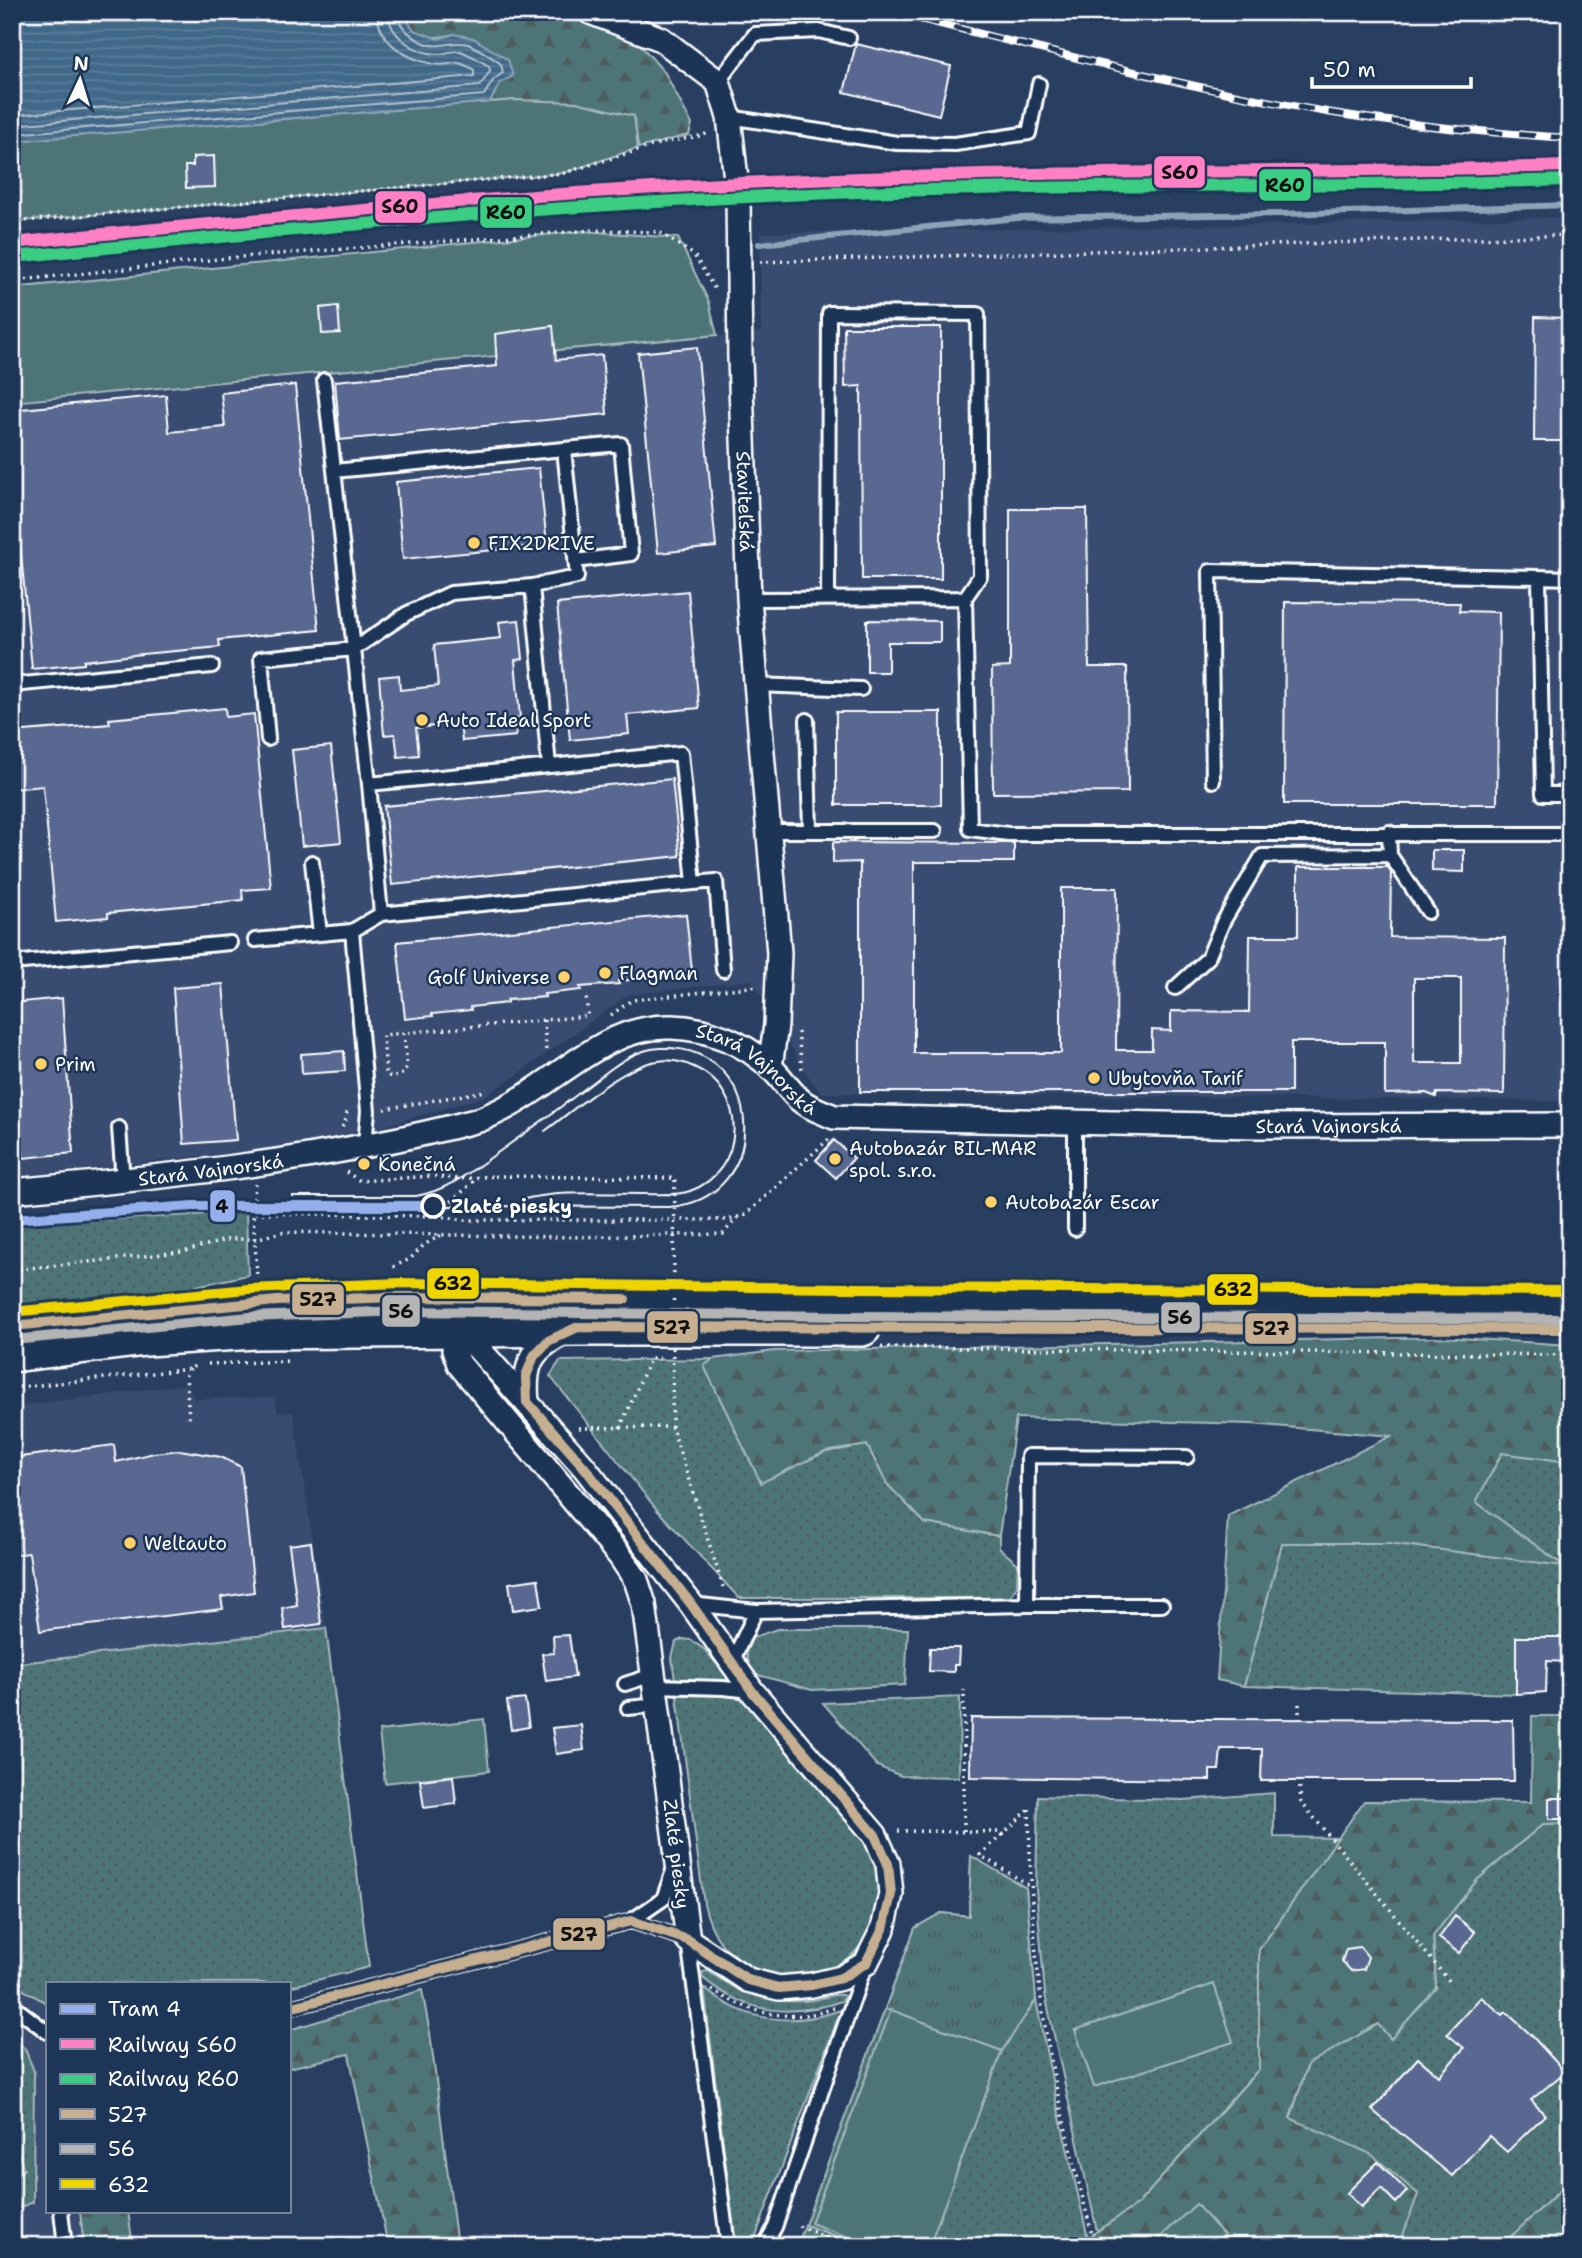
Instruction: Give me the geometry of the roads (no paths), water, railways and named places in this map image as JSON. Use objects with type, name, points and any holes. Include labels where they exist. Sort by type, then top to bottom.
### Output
[{"type":"main road","points":[[12,1326],[263,1302],[399,1284],[542,1298],[1570,1305]]},
{"type":"main road","points":[[12,1353],[146,1337],[240,1331],[578,1326],[1570,1329]]},
{"type":"street","points":[[590,12],[661,39],[718,82]]},
{"type":"street","name":"Staviteľská","points":[[718,82],[729,117],[737,184],[749,599],[779,953],[771,1067]]},
{"type":"street","name":"Stará Vajnorská","points":[[12,1191],[123,1181],[240,1166],[365,1145],[482,1119],[520,1100],[611,1040],[631,1031],[654,1027],[709,1033],[731,1040],[771,1067],[801,1101],[834,1117],[1257,1126],[1570,1125]]},
{"type":"street","name":"Zlaté piesky","points":[[399,1284],[460,1328],[584,1467],[648,1572],[644,1604],[688,1940]]},
{"type":"street","points":[[460,1328],[482,1316],[542,1298]]},
{"type":"street","points":[[527,1402],[526,1376],[534,1356],[548,1341],[578,1326]]},
{"type":"street","name":"Zlaté piesky","points":[[460,1328],[454,1350],[459,1364],[612,1546],[691,1604],[752,1691],[875,1835],[888,1864],[891,1894],[883,1929],[866,1962]]},
{"type":"street","points":[[688,1940],[748,1980],[779,1988],[813,1985],[841,1978],[866,1962]]},
{"type":"lane","points":[[718,82],[755,34],[818,31],[849,38]]},
{"type":"lane","points":[[729,117],[897,143],[955,144],[1029,133],[1039,84]]},
{"type":"lane","points":[[828,598],[829,313],[978,314],[980,576],[965,598],[970,829],[1008,834],[1570,834]]},
{"type":"lane","points":[[324,380],[382,914]]},
{"type":"lane","points":[[334,471],[621,444],[631,554],[575,561]]},
{"type":"lane","points":[[268,739],[261,658],[354,649],[406,614],[451,593],[532,586],[577,577],[564,449]]},
{"type":"lane","points":[[1213,781],[1210,571],[1570,578]]},
{"type":"lane","points":[[1539,577],[1544,793],[1570,794]]},
{"type":"lane","points":[[532,586],[550,766]]},
{"type":"lane","points":[[749,599],[965,598]]},
{"type":"lane","points":[[12,685],[212,666]]},
{"type":"lane","points":[[756,685],[861,689]]},
{"type":"lane","points":[[807,720],[810,831]]},
{"type":"lane","points":[[369,784],[681,753],[694,883]]},
{"type":"lane","points":[[768,831],[935,831]]},
{"type":"lane","points":[[1389,832],[1390,855],[1427,912]]},
{"type":"lane","points":[[1175,988],[1208,958],[1223,922],[1262,856],[1390,855]]},
{"type":"lane","points":[[312,862],[320,934]]},
{"type":"lane","points":[[256,940],[352,931],[382,914],[716,881],[723,970]]},
{"type":"lane","points":[[352,931],[368,1111],[365,1145]]},
{"type":"lane","points":[[12,964],[230,943]]},
{"type":"lane","points":[[1075,1229],[1076,1122]]},
{"type":"lane","points":[[118,1128],[123,1181]]},
{"type":"lane","points":[[1027,1605],[1028,1455],[1187,1457]]},
{"type":"lane","points":[[691,1604],[756,1611],[1162,1605]]},
{"type":"lane","points":[[732,1662],[756,1611]]},
{"type":"lane","points":[[625,1684],[655,1689],[723,1688],[752,1691]]},
{"type":"lane","points":[[628,1708],[655,1689]]},
{"type":"lane","points":[[290,2008],[631,1921],[663,1899],[677,1858]]},
{"type":"lane","points":[[631,1921],[688,1940],[728,2246]]},
{"type":"lane","points":[[764,2246],[775,2227],[866,1962]]},
{"type":"lane","points":[[12,2006],[46,2031]]},
{"type":"lane","points":[[61,2212],[65,2246]]},
{"type":"water","points":[[12,12],[397,12],[403,14],[414,30],[438,39],[454,34],[473,38],[508,60],[513,76],[500,83],[490,102],[12,141]]},
{"type":"waterway","points":[[759,244],[1017,218],[1282,214],[1570,205]]},
{"type":"tram line","points":[[292,1196],[416,1196],[439,1189],[480,1165],[615,1066],[651,1049],[696,1053],[722,1070],[738,1095],[744,1123],[741,1153],[727,1179],[703,1198],[669,1207],[433,1206]]},
{"type":"tram line","points":[[521,1200],[566,1194],[679,1194],[690,1191],[709,1181],[722,1167],[734,1130],[732,1112],[724,1094],[712,1078],[690,1065],[667,1060],[645,1064],[615,1079],[545,1131]]},
{"type":"tram line","name":"4","points":[[12,1219],[193,1206],[433,1206]]},
{"type":"railway","points":[[892,12],[1108,66],[1272,102],[1417,125],[1570,138]]},
{"type":"rail line","name":"S60","points":[[12,243],[410,206],[809,180],[1570,166]]},
{"type":"rail line","name":"R60","points":[[13,257],[411,220],[810,194],[1570,180]]},
{"type":"place","name":"FIX2DRIVE","points":[[474,543]]},
{"type":"place","name":"Auto Ideal Sport","points":[[422,720]]},
{"type":"place","name":"Flagman","points":[[605,973]]},
{"type":"place","name":"Golf Universe","points":[[564,977]]},
{"type":"place","name":"Prim","points":[[41,1064]]},
{"type":"place","name":"Ubytovňa Tarif","points":[[1094,1078]]},
{"type":"place","name":"Autobazár BIL-MAR spol. s.r.o.","points":[[835,1159]]},
{"type":"place","name":"Konečná","points":[[364,1164]]},
{"type":"place","name":"Autobazár Escar","points":[[991,1202]]},
{"type":"place","name":"Zlaté piesky","points":[[433,1206]]},
{"type":"place","name":"Weltauto","points":[[130,1543]]}]
